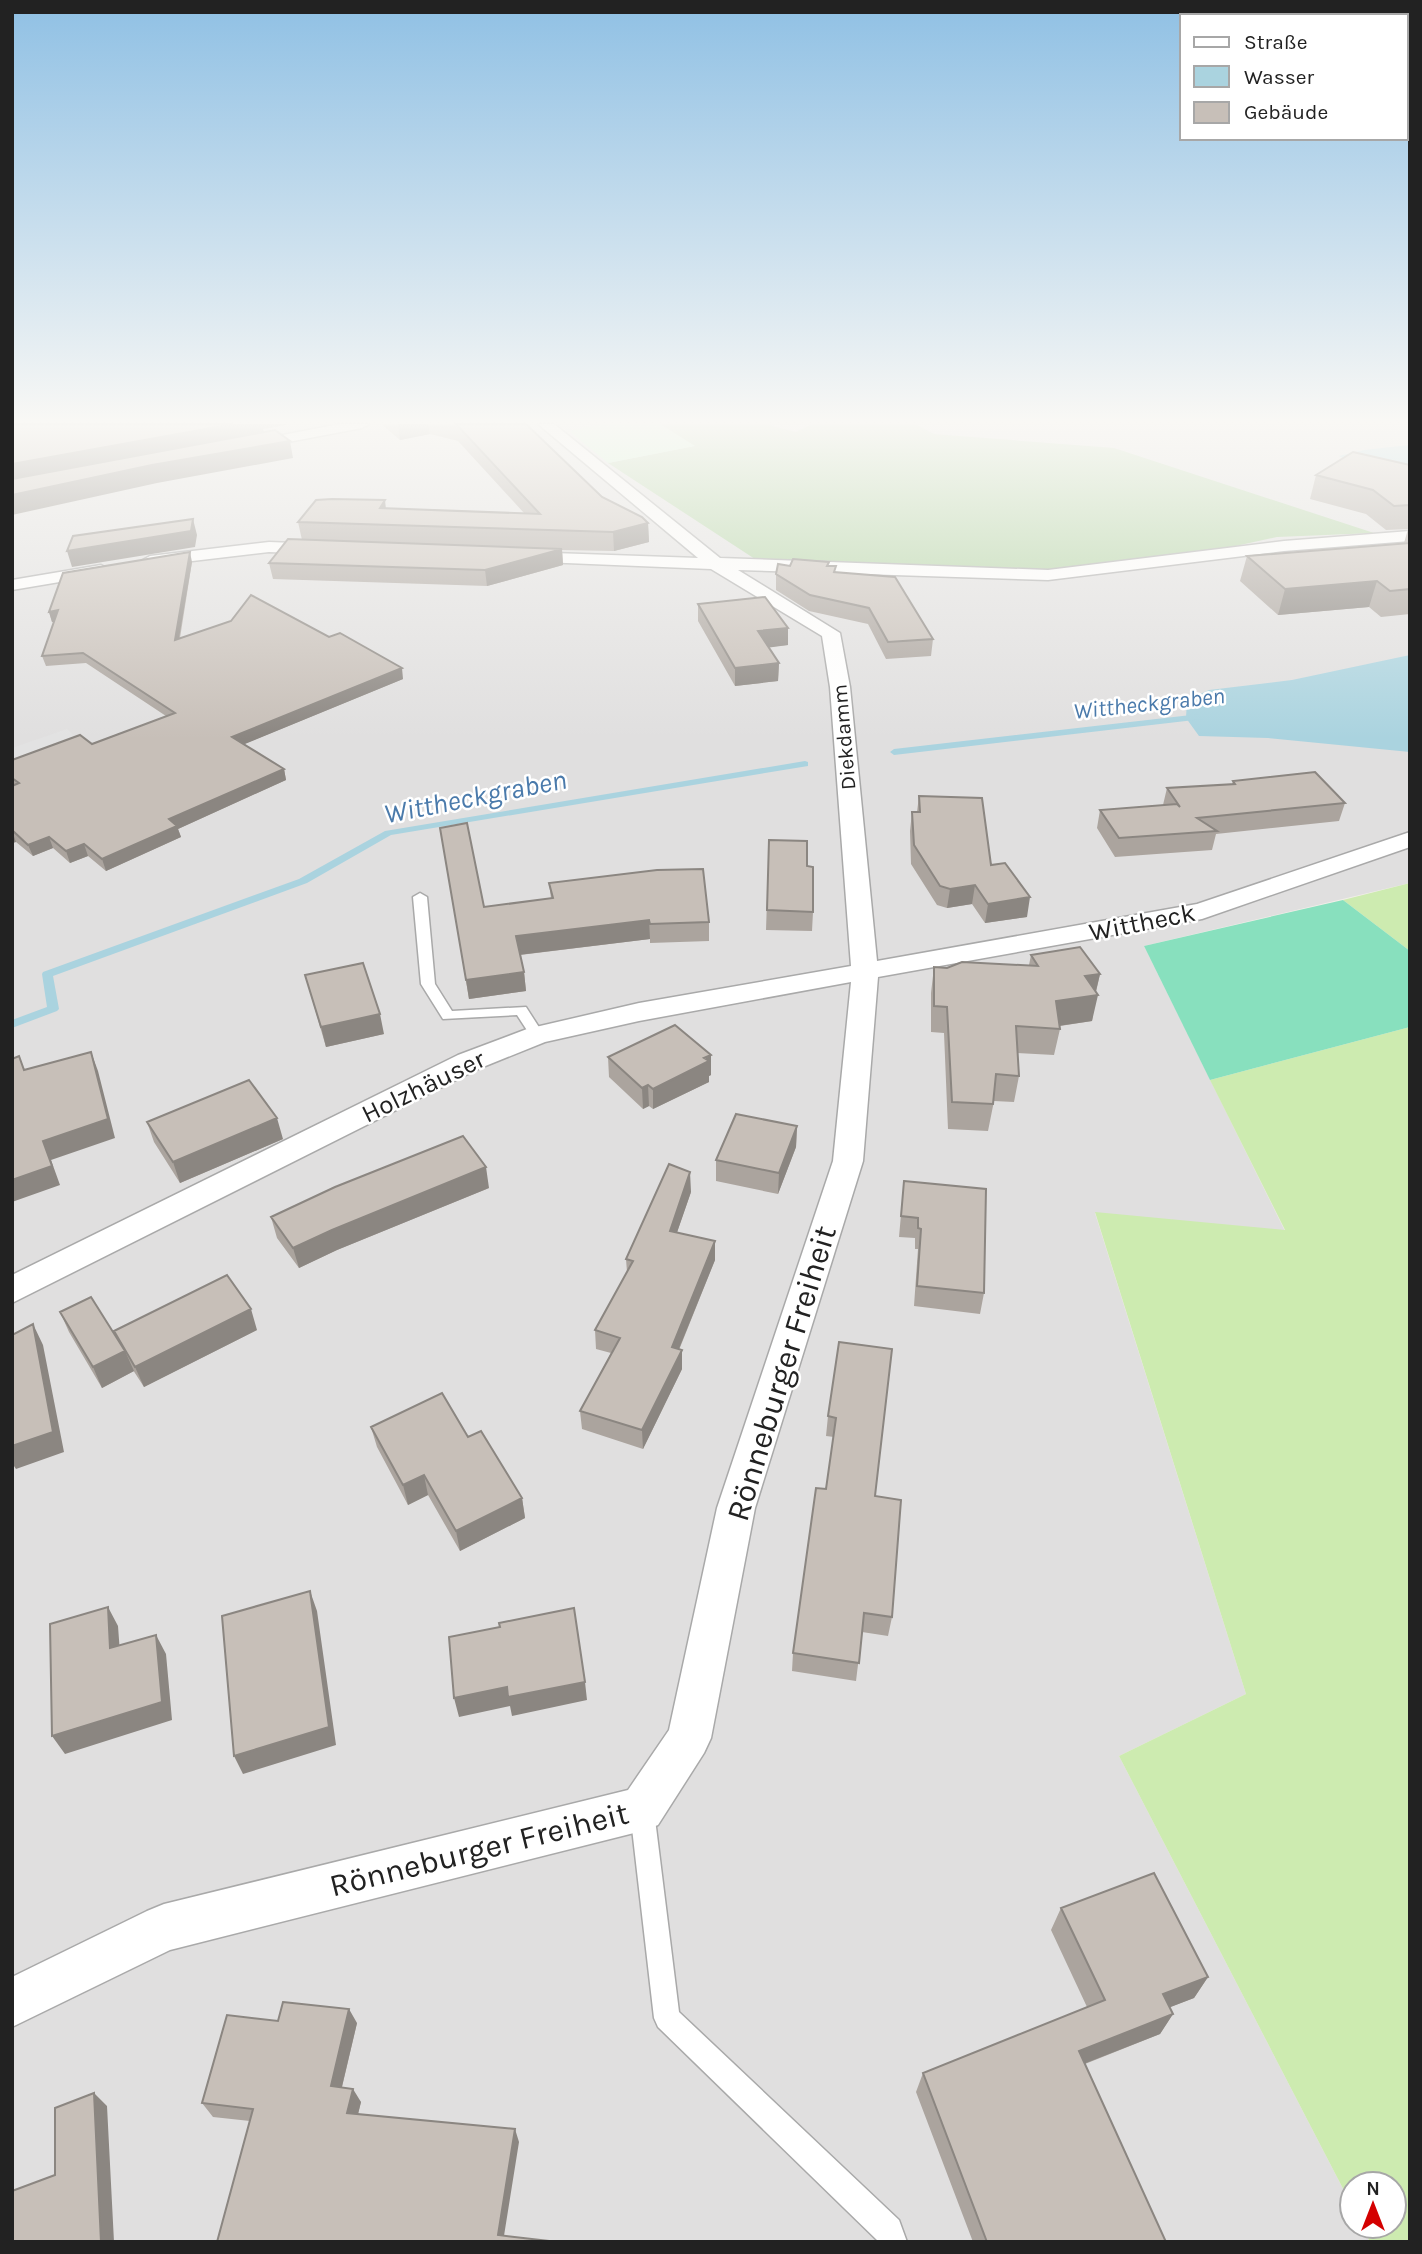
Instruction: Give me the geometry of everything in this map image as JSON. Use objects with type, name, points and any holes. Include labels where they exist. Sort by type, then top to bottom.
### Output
[{"type":"street","points":[[673,529],[716,564]]},
{"type":"street","points":[[513,557],[1048,575],[1284,546],[1410,536]]},
{"type":"street","points":[[12,585],[179,556],[268,547],[336,550]]},
{"type":"street","name":"Diekdamm","points":[[716,564],[831,633],[840,687],[865,973]]},
{"type":"street","name":"Wittheck","points":[[865,973],[1202,911],[1410,839]]},
{"type":"street","name":"Holzhäuser","points":[[12,1290],[468,1062],[537,1035],[639,1012],[865,973]]},
{"type":"street","name":"Rönneburger Freiheit","points":[[12,2003],[164,1928],[642,1809],[689,1738],[736,1508],[848,1161],[865,973]]},
{"type":"lane","points":[[420,897],[428,984],[448,1016],[522,1010],[537,1035]]},
{"type":"lane","points":[[642,1809],[667,2018],[889,2230],[893,2242]]},
{"type":"shaded area","points":[[12,529],[1410,529],[1410,883],[1144,946],[1285,1231],[1095,1213],[1246,1694],[1119,1756],[1338,2179],[1338,2240],[1370,2242],[12,2242]]},
{"type":"shaded area","points":[[67,729],[76,737],[12,761],[12,748]]},
{"type":"green space","points":[[709,529],[1362,529],[1374,533],[1277,537],[1195,555],[1056,570],[758,561]]},
{"type":"green space","points":[[1410,883],[1410,951],[1343,900]]},
{"type":"green space","points":[[1343,900],[1410,951],[1410,1027],[1210,1080],[1144,946]]},
{"type":"green space","points":[[1410,1027],[1410,2242],[1369,2240],[1408,2240],[1408,2170],[1338,2170],[1338,2179],[1119,1756],[1246,1694],[1095,1212],[1285,1230],[1210,1080]]},
{"type":"water","points":[[1410,655],[1410,752],[1268,738],[1199,736],[1186,718],[1187,700],[1209,690],[1292,680]]},
{"type":"building","points":[[121,529],[191,529],[67,551],[73,536]]},
{"type":"building","points":[[524,529],[624,529],[613,532]]},
{"type":"building","points":[[288,539],[562,549],[485,570],[269,563]]},
{"type":"building","points":[[1410,543],[1410,589],[1390,591],[1377,581],[1285,589],[1247,556]]},
{"type":"building","points":[[190,552],[175,640],[231,621],[251,595],[329,637],[340,633],[402,668],[232,737],[284,769],[169,819],[177,826],[102,859],[84,844],[66,851],[49,837],[28,845],[12,830],[12,786],[19,783],[12,778],[12,760],[80,735],[92,744],[175,713],[83,653],[42,656],[58,610],[49,612],[63,573]]},
{"type":"building","points":[[793,559],[829,562],[827,566],[836,566],[834,572],[895,577],[933,639],[888,642],[869,608],[810,595],[776,574],[778,564],[790,566]]},
{"type":"building","points":[[765,597],[788,628],[758,631],[779,663],[735,668],[698,604]]},
{"type":"building","points":[[1315,772],[1345,803],[1197,818],[1217,831],[1119,838],[1100,810],[1177,804],[1180,807],[1167,788],[1235,784],[1233,781]]},
{"type":"building","points":[[919,796],[982,798],[991,865],[1005,863],[1030,897],[988,904],[975,885],[950,889],[940,886],[914,845],[912,812],[920,812]]},
{"type":"building","points":[[467,823],[484,907],[553,898],[549,883],[657,870],[703,869],[709,922],[650,924],[649,920],[516,936],[524,972],[466,980],[440,828]]},
{"type":"building","points":[[769,840],[807,841],[807,866],[813,867],[813,912],[767,910]]},
{"type":"building","points":[[1080,947],[1100,974],[1085,976],[1098,995],[1056,1001],[1060,1029],[1016,1026],[1019,1076],[996,1074],[993,1104],[952,1102],[947,1007],[934,1006],[934,967],[947,968],[962,962],[1038,966],[1031,955]]},
{"type":"building","points":[[363,963],[380,1014],[321,1027],[305,975]]},
{"type":"building","points":[[675,1025],[711,1055],[704,1058],[709,1061],[653,1089],[648,1085],[642,1088],[608,1057]]},
{"type":"building","points":[[91,1052],[108,1119],[43,1141],[52,1166],[12,1180],[12,1059],[19,1056],[24,1070]]},
{"type":"building","points":[[249,1080],[277,1118],[173,1162],[147,1122]]},
{"type":"building","points":[[736,1114],[797,1126],[779,1173],[716,1160]]},
{"type":"building","points":[[463,1136],[486,1167],[293,1248],[271,1217],[335,1187]]},
{"type":"building","points":[[669,1164],[690,1172],[670,1231],[715,1241],[672,1347],[682,1350],[642,1430],[580,1411],[620,1338],[595,1330],[633,1261],[626,1259]]},
{"type":"building","points":[[904,1181],[986,1189],[984,1293],[917,1286],[921,1229],[918,1228],[918,1218],[901,1216]]},
{"type":"building","points":[[227,1275],[251,1309],[135,1367],[114,1331]]},
{"type":"building","points":[[91,1297],[125,1351],[93,1367],[60,1312]]},
{"type":"building","points":[[33,1324],[53,1432],[12,1446],[12,1335]]},
{"type":"building","points":[[839,1342],[892,1349],[875,1496],[901,1500],[892,1617],[864,1613],[859,1663],[793,1653],[816,1488],[826,1489],[836,1418],[828,1416]]},
{"type":"building","points":[[442,1393],[468,1437],[481,1431],[522,1498],[456,1531],[424,1475],[403,1485],[371,1427]]},
{"type":"building","points":[[310,1591],[329,1727],[234,1756],[222,1616]]},
{"type":"building","points":[[108,1607],[110,1648],[156,1635],[162,1702],[52,1736],[50,1624]]},
{"type":"building","points":[[574,1608],[585,1682],[508,1697],[507,1687],[454,1698],[449,1637],[500,1627],[499,1623]]},
{"type":"building","points":[[1154,1873],[1208,1977],[1163,1994],[1173,2014],[1079,2051],[1166,2242],[987,2242],[923,2073],[1105,2000],[1061,1908]]},
{"type":"building","points":[[283,2002],[349,2009],[331,2086],[353,2089],[347,2113],[515,2129],[498,2235],[558,2242],[217,2242],[253,2109],[202,2103],[227,2015],[278,2021]]},
{"type":"building","points":[[94,2093],[101,2242],[12,2242],[12,2191],[55,2175],[55,2108]]},
{"type":"waterway","name":"Wittheckgraben","points":[[894,752],[1200,717]]},
{"type":"waterway","name":"Wittheckgraben","points":[[12,1024],[53,1009],[47,974],[303,881],[388,833],[805,764]]}]
